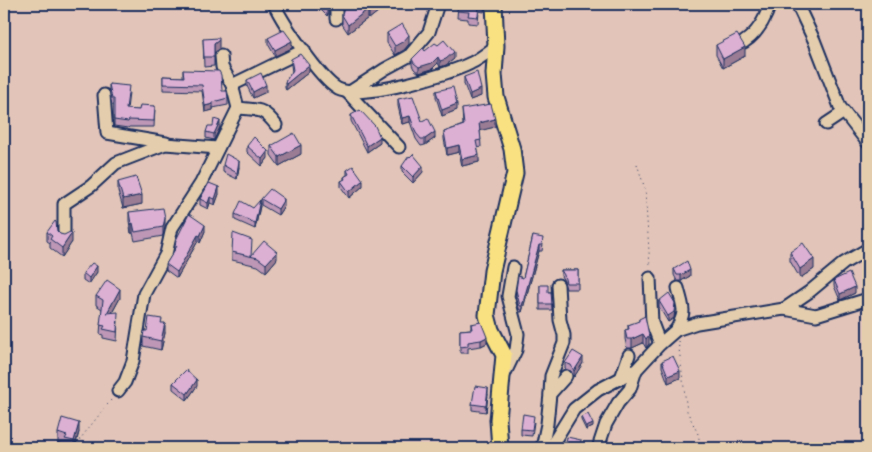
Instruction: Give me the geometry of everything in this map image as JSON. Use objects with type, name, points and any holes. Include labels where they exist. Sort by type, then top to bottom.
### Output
[{"type":"main road","points":[[494,4],[496,46],[494,74],[496,97],[512,149],[515,173],[492,271],[487,315],[491,330],[504,355],[498,420],[500,448]]},
{"type":"street","points":[[274,4],[293,37],[322,74],[336,88],[348,92],[402,85],[440,76],[472,63],[496,46]]},
{"type":"street","points":[[336,4],[336,19]]},
{"type":"street","points":[[348,92],[385,68],[409,56],[429,32],[438,4]]},
{"type":"street","points":[[744,42],[752,37],[765,19],[770,4]]},
{"type":"street","points":[[797,4],[814,40],[840,107],[868,143]]},
{"type":"street","points":[[232,85],[304,50]]},
{"type":"street","points":[[118,391],[125,382],[134,361],[144,294],[166,254],[172,228],[200,183],[238,108],[232,85],[222,67],[221,56]]},
{"type":"street","points":[[348,92],[399,147]]},
{"type":"street","points":[[104,95],[107,133],[173,144],[218,148]]},
{"type":"street","points":[[238,108],[254,109],[266,113],[276,126]]},
{"type":"street","points":[[826,124],[844,112]]},
{"type":"street","points":[[64,237],[64,204],[91,186],[116,164],[165,144],[173,144]]},
{"type":"street","points":[[784,309],[809,292],[844,263],[868,249]]},
{"type":"street","points":[[500,383],[510,366],[516,350],[518,334],[508,296],[513,267]]},
{"type":"street","points":[[650,278],[652,323],[660,344]]},
{"type":"street","points":[[542,448],[547,424],[550,376],[564,343],[560,320],[558,285]]},
{"type":"street","points":[[550,448],[574,409],[598,390],[636,370],[676,330],[683,318],[684,310],[678,288]]},
{"type":"street","points":[[676,330],[697,323],[784,309],[816,315],[868,300]]},
{"type":"street","points":[[621,378],[629,355]]},
{"type":"street","points":[[598,448],[606,424],[618,402],[630,389],[636,370]]},
{"type":"street","points":[[550,394],[566,376]]},
{"type":"path","points":[[637,164],[645,189],[650,278]]},
{"type":"path","points":[[676,330],[687,411],[698,434],[701,448]]},
{"type":"path","points":[[73,448],[118,391]]},
{"type":"building","points":[[321,4],[328,4],[327,10]]},
{"type":"building","points":[[349,4],[378,4],[369,11],[368,9],[348,25],[342,15],[344,8]]},
{"type":"building","points":[[458,4],[479,4],[478,17],[468,16],[469,12],[457,11]]},
{"type":"building","points":[[402,24],[409,35],[404,41],[395,46],[387,33]]},
{"type":"building","points":[[284,30],[292,41],[275,50],[268,38]]},
{"type":"building","points":[[737,34],[745,47],[723,59],[716,45]]},
{"type":"building","points":[[219,38],[214,44],[214,57],[204,57],[203,39]]},
{"type":"building","points":[[444,40],[454,52],[446,59],[440,61],[438,57],[432,63],[419,67],[414,63],[412,59],[423,48],[425,51],[435,43],[438,45]]},
{"type":"building","points":[[300,54],[309,65],[286,84],[285,82],[293,70],[291,59]]},
{"type":"building","points":[[183,70],[219,71],[222,91],[227,91],[228,98],[205,106],[202,85],[163,84],[163,76],[184,77]]},
{"type":"building","points":[[477,72],[481,89],[470,94],[464,77]]},
{"type":"building","points":[[261,73],[266,85],[253,92],[247,80]]},
{"type":"building","points":[[109,84],[129,86],[126,109],[139,110],[140,105],[155,106],[154,121],[129,120],[128,122],[114,120],[114,99],[112,99]]},
{"type":"building","points":[[453,87],[457,104],[442,110],[436,91]]},
{"type":"building","points":[[413,96],[422,121],[428,118],[435,132],[425,139],[421,139],[416,133],[410,116],[402,118],[398,99]]},
{"type":"building","points":[[491,104],[495,119],[479,123],[481,140],[476,141],[479,155],[462,159],[459,145],[447,148],[444,132],[464,125],[462,109]]},
{"type":"building","points":[[360,110],[375,126],[380,137],[367,146],[351,115]]},
{"type":"building","points":[[214,119],[220,121],[214,134],[206,132],[208,126],[213,126]]},
{"type":"building","points":[[294,133],[301,145],[279,157],[271,146]]},
{"type":"building","points":[[254,137],[268,151],[262,159],[247,146]]},
{"type":"building","points":[[226,154],[239,161],[237,173],[223,165]]},
{"type":"building","points":[[413,154],[423,166],[413,177],[402,166],[409,156]]},
{"type":"building","points":[[353,166],[363,180],[349,192],[341,181],[349,174],[347,170]]},
{"type":"building","points":[[136,177],[142,195],[123,199],[118,182]]},
{"type":"building","points":[[209,183],[219,187],[215,199],[210,197],[208,203],[200,199]]},
{"type":"building","points":[[270,189],[284,199],[278,209],[261,199]]},
{"type":"building","points":[[260,200],[255,223],[235,214],[241,201],[253,208]]},
{"type":"building","points":[[163,208],[165,218],[163,227],[135,232],[133,223],[131,224],[129,212]]},
{"type":"building","points":[[189,214],[205,225],[177,272],[166,264],[177,246],[175,244],[176,240]]},
{"type":"building","points":[[55,221],[57,231],[60,234],[72,233],[62,248],[50,239],[52,236],[47,232]]},
{"type":"building","points":[[233,233],[252,240],[251,256],[264,241],[277,252],[266,264],[258,258],[232,252]]},
{"type":"building","points":[[533,236],[543,238],[542,245],[539,245],[522,306],[520,306],[516,290],[518,276],[523,278]]},
{"type":"building","points":[[803,243],[814,259],[800,269],[790,252]]},
{"type":"building","points":[[687,261],[690,270],[677,275],[674,269]]},
{"type":"building","points":[[92,263],[97,266],[89,278],[83,273]]},
{"type":"building","points":[[561,270],[578,270],[578,283],[566,283]]},
{"type":"building","points":[[849,273],[855,287],[840,294],[834,280]]},
{"type":"building","points":[[107,280],[120,289],[107,313],[118,312],[117,332],[103,329],[105,326],[100,325],[103,300],[96,296]]},
{"type":"building","points":[[540,285],[548,285],[552,304],[540,304]]},
{"type":"building","points":[[669,293],[675,303],[674,312],[668,316],[659,301]]},
{"type":"building","points":[[645,316],[649,335],[646,339],[643,334],[627,339],[625,330],[629,329],[628,325],[639,321],[639,319]]},
{"type":"building","points":[[149,317],[162,319],[161,323],[165,323],[161,341],[143,337],[144,331],[147,331]]},
{"type":"building","points":[[481,322],[487,337],[468,342],[468,346],[460,347],[460,330],[472,329],[471,324]]},
{"type":"building","points":[[573,351],[583,357],[574,371],[571,365],[565,363]]},
{"type":"building","points":[[673,356],[680,371],[668,376],[662,361]]},
{"type":"building","points":[[186,370],[197,380],[187,394],[173,383]]},
{"type":"building","points":[[475,386],[488,388],[486,406],[472,404]]},
{"type":"building","points":[[523,414],[534,416],[532,430],[521,429]]},
{"type":"building","points":[[588,414],[593,424],[586,427],[581,417]]},
{"type":"building","points":[[62,418],[79,423],[74,441],[65,439],[67,436],[58,433]]},
{"type":"building","points":[[567,437],[581,440],[580,448],[565,448]]}]
